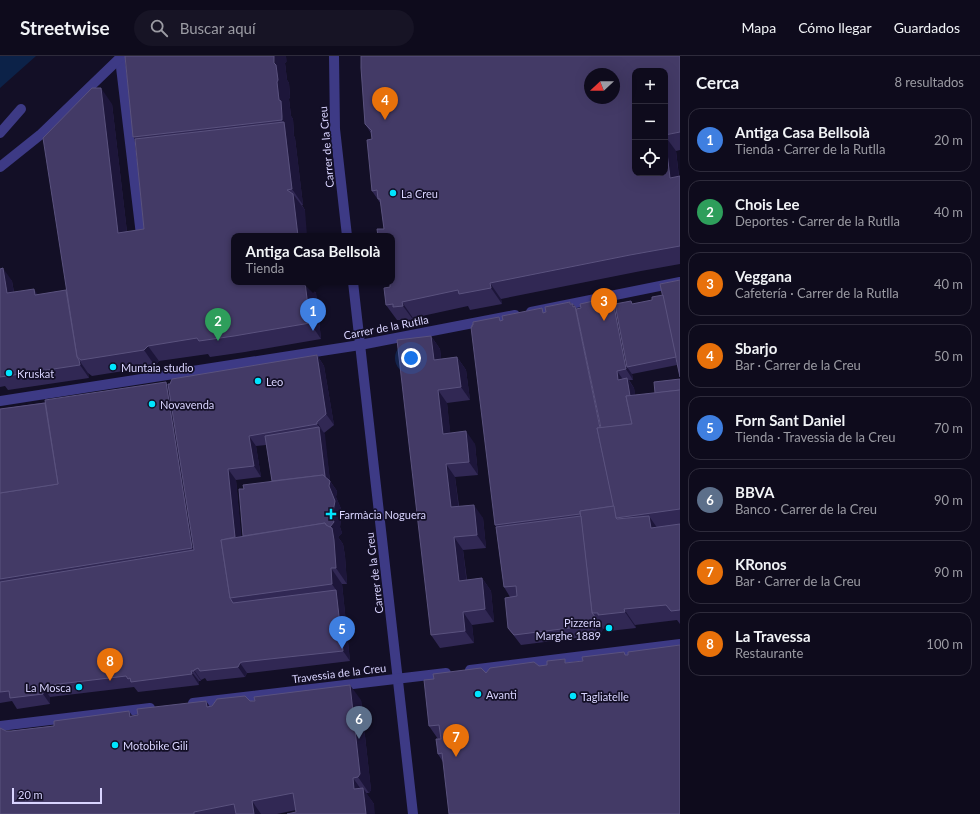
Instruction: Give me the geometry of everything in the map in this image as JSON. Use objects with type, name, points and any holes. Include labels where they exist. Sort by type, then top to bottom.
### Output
[{"type":"street","name":"Carrer de la Creu","points":[[334,56],[335,129],[347,233]]},
{"type":"street","points":[[0,167],[40,135],[121,58]]},
{"type":"street","points":[[121,58],[141,235]]},
{"type":"street","points":[[0,133],[21,109]]},
{"type":"street","name":"Carrer de la Rutlla","points":[[0,401],[360,345],[680,282]]},
{"type":"street","name":"Carrer de la Creu","points":[[353,285],[413,814]]},
{"type":"street","name":"Travessia de la Creu","points":[[181,704],[434,675],[680,644]]},
{"type":"street","points":[[0,726],[158,707]]},
{"type":"water","points":[[0,56],[36,56],[0,88]]},
{"type":"building","points":[[125,56],[274,56],[278,80],[279,100],[281,101],[282,120],[133,137]]},
{"type":"building","points":[[361,56],[680,56],[680,132],[668,134],[668,68],[632,68],[632,176],[668,176],[668,161],[670,178],[680,176],[680,246],[490,283],[491,288],[459,294],[458,290],[402,302],[403,306],[393,307],[393,304],[386,305],[384,288],[390,287],[390,285],[395,285],[395,233],[378,233],[377,229],[384,229],[380,199],[378,199],[377,190],[372,191],[367,140],[372,139],[372,131],[365,124]]},
{"type":"building","points":[[92,88],[101,88],[118,233],[144,229],[135,139],[284,122],[292,189],[287,190],[293,194],[298,233],[231,233],[231,285],[305,285],[310,323],[199,341],[197,338],[148,346],[144,350],[81,360],[77,357],[43,138]]},
{"type":"building","points":[[3,268],[7,293],[34,289],[35,295],[66,290],[77,357],[80,365],[0,377],[0,269]]},
{"type":"building","points":[[680,280],[680,377],[660,284]]},
{"type":"building","points":[[663,295],[676,357],[627,367],[615,304],[631,301],[632,304],[652,300],[652,297]]},
{"type":"building","points":[[607,298],[608,302],[613,301],[626,369],[617,371],[618,380],[627,378],[630,396],[626,396],[632,424],[601,428],[576,309],[581,308],[580,304]]},
{"type":"building","points":[[570,302],[570,304],[573,304],[573,307],[575,306],[600,428],[597,428],[614,506],[580,511],[580,514],[495,525],[471,327],[473,322],[499,317],[500,321],[503,320],[502,316],[542,308],[543,313],[546,312],[545,307]]},
{"type":"building","points":[[431,336],[434,360],[457,357],[461,387],[438,390],[443,434],[466,431],[469,462],[446,464],[451,507],[474,505],[477,535],[454,537],[459,581],[482,578],[485,609],[463,612],[465,631],[431,635],[397,340]]},
{"type":"building","points":[[317,355],[326,414],[317,422],[317,424],[249,436],[254,466],[228,469],[235,537],[221,540],[230,598],[233,603],[336,590],[343,651],[242,662],[238,667],[200,671],[198,668],[191,671],[192,674],[131,682],[130,678],[128,679],[126,676],[42,686],[43,694],[10,698],[9,691],[0,692],[0,582],[194,550],[168,384],[170,384],[172,379]]},
{"type":"building","points":[[680,379],[680,390],[655,393],[654,382]]},
{"type":"building","points":[[166,382],[192,548],[0,579],[0,493],[58,484],[45,400]]},
{"type":"building","points":[[680,390],[680,509],[616,518],[597,428],[632,424],[626,396]]},
{"type":"building","points":[[45,403],[58,484],[0,493],[0,409]]},
{"type":"building","points":[[319,427],[325,477],[323,475],[272,481],[265,436]]},
{"type":"building","points":[[323,475],[330,481],[329,486],[335,501],[332,517],[334,522],[330,527],[325,523],[243,536],[239,489],[244,489],[243,485]]},
{"type":"building","points":[[614,506],[617,519],[649,516],[651,528],[680,524],[680,610],[671,611],[666,605],[624,609],[625,612],[598,615],[598,613],[592,613],[580,511]]},
{"type":"building","points":[[581,516],[592,613],[596,618],[593,625],[514,635],[508,628],[505,598],[517,596],[516,586],[504,587],[496,527]]},
{"type":"building","points":[[325,523],[332,528],[334,540],[336,568],[331,568],[332,584],[230,598],[221,540]]},
{"type":"building","points":[[680,645],[680,814],[449,814],[442,753],[438,754],[436,739],[441,739],[439,725],[429,726],[424,680],[434,679],[433,674],[481,668],[486,673],[490,668],[534,662],[539,666],[547,665],[547,661],[565,659],[565,663],[583,661],[582,657],[624,652],[625,655],[628,655],[628,652]]},
{"type":"building","points":[[350,685],[360,774],[358,777],[353,778],[354,789],[363,788],[366,814],[287,814],[296,812],[293,793],[252,801],[254,814],[236,814],[234,804],[194,812],[194,814],[0,814],[0,728],[6,731],[11,731],[54,726],[54,721],[129,711],[130,717],[138,715],[137,709],[206,701],[207,707],[212,706],[217,699],[245,696],[250,701],[255,701],[254,697]]},
{"type":"place","name":"Sbarjo","points":[[385,120]]},
{"type":"place","name":"La Creu","points":[[393,193]]},
{"type":"place","name":"Veggana","points":[[604,321]]},
{"type":"place","name":"Antiga Casa Bellsolà","points":[[313,331]]},
{"type":"place","name":"Chois Lee","points":[[218,341]]},
{"type":"place","name":"Muntaia studio","points":[[113,367]]},
{"type":"place","name":"Kruskat","points":[[9,373]]},
{"type":"place","name":"Leo","points":[[258,381]]},
{"type":"place","name":"Novavenda","points":[[152,404]]},
{"type":"place","name":"Farmàcia Noguera","points":[[331,514]]},
{"type":"place","name":"Pizzeria Marghe 1889","points":[[609,628]]},
{"type":"place","name":"Forn Sant Daniel","points":[[342,649]]},
{"type":"place","name":"La Travessa","points":[[110,681]]},
{"type":"place","name":"La Mosca","points":[[79,687]]},
{"type":"place","name":"Avanti","points":[[478,694]]},
{"type":"place","name":"Tagliatelle","points":[[573,696]]},
{"type":"place","name":"BBVA","points":[[359,739]]},
{"type":"place","name":"Motobike Gili","points":[[115,745]]},
{"type":"place","name":"KRonos","points":[[456,757]]}]
